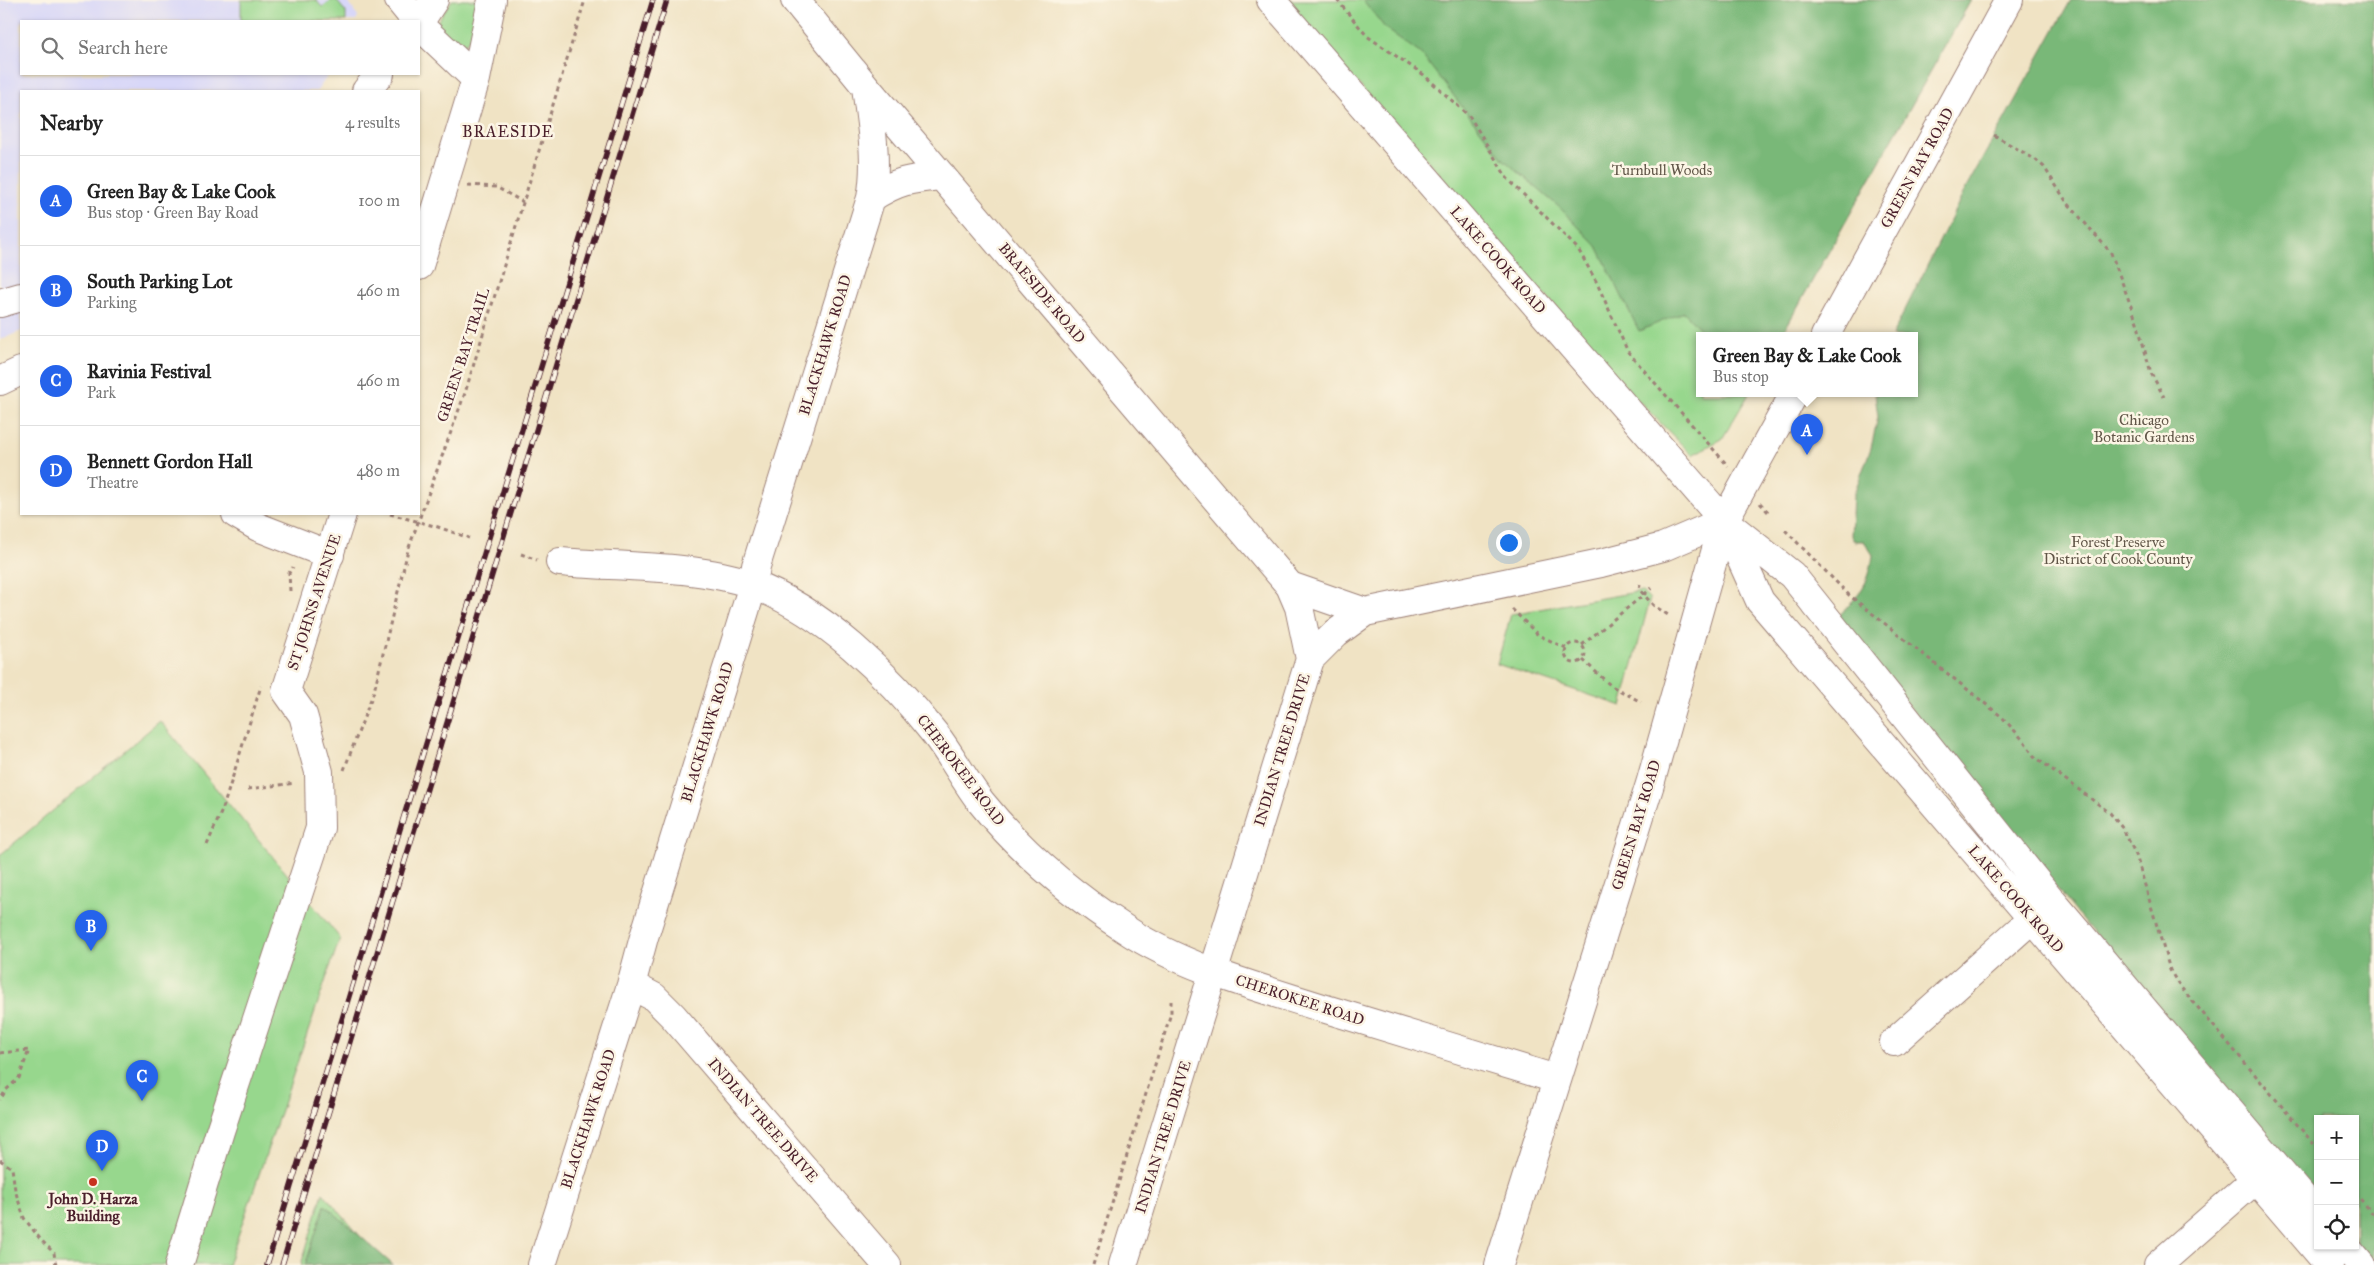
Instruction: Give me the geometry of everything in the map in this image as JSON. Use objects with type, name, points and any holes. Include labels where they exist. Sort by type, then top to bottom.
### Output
[{"type":"street","points":[[400,0],[416,20]]},
{"type":"street","points":[[420,20],[434,0]]},
{"type":"street","points":[[420,263],[476,79],[492,0]]},
{"type":"street","name":"BRAESIDE ROAD","points":[[795,0],[866,87],[1290,586],[1299,606],[1310,659]]},
{"type":"street","name":"LAKE COOK ROAD","points":[[1271,0],[1724,520],[1792,575],[2042,910]]},
{"type":"street","name":"GREEN BAY ROAD","points":[[1827,332],[2009,0]]},
{"type":"street","points":[[420,25],[476,79]]},
{"type":"street","points":[[367,90],[379,75]]},
{"type":"street","name":"BLACKHAWK ROAD","points":[[542,1265],[631,985],[644,937],[753,585],[756,566],[871,198],[874,180],[874,148],[866,87]]},
{"type":"street","points":[[871,198],[890,185],[914,179],[942,176]]},
{"type":"street","points":[[0,303],[20,297]]},
{"type":"street","points":[[0,381],[20,372]]},
{"type":"street","points":[[0,388],[20,389]]},
{"type":"street","name":"GREEN BAY ROAD","points":[[1499,1265],[1650,784],[1724,520],[1792,397]]},
{"type":"street","points":[[238,515],[258,528],[330,555]]},
{"type":"street","name":"ST JOHNS AVENUE","points":[[274,685],[330,555],[342,515]]},
{"type":"street","name":"LAKE COOK ROAD","points":[[1724,520],[1760,601],[2042,910],[2264,1172],[2329,1265]]},
{"type":"street","name":"INDIAN TREE DRIVE","points":[[1123,1265],[1215,972],[1224,933],[1310,659],[1336,633],[1365,612],[1601,564],[1662,547],[1724,520]]},
{"type":"street","name":"CHEROKEE ROAD","points":[[560,562],[718,575],[753,585],[798,606],[872,664],[898,690],[936,735],[981,801],[1022,848],[1066,888],[1128,931],[1164,951],[1257,987],[1556,1079]]},
{"type":"street","points":[[1290,586],[1365,612]]},
{"type":"street","points":[[179,1265],[220,1131],[320,828],[330,777],[319,772],[303,715],[274,685]]},
{"type":"street","points":[[1894,1042],[2042,910]]},
{"type":"street","name":"INDIAN TREE DRIVE","points":[[631,985],[654,997],[673,1016],[886,1265]]},
{"type":"street","points":[[2158,1265],[2264,1172]]},
{"type":"street","name":"LAKE COOK ROAD","points":[[2264,1172],[2314,1212]]},
{"type":"street","points":[[2348,1250],[2361,1265]]},
{"type":"path","name":"GREEN BAY TRAIL","points":[[330,777],[374,691],[408,550],[465,393],[585,0]]},
{"type":"path","points":[[1337,0],[1367,36],[1424,75],[1470,117],[1507,178],[1578,250],[1596,282],[1628,352],[1714,450]]},
{"type":"path","points":[[1994,135],[2036,160],[2044,167],[2066,201],[2111,253],[2137,322],[2151,373],[2164,397]]},
{"type":"path","points":[[446,178],[470,186],[496,187],[523,202]]},
{"type":"path","points":[[394,515],[469,538]]},
{"type":"path","points":[[1785,530],[1849,596],[1976,695],[2002,717],[2024,741],[2034,756],[2117,821],[2136,855],[2170,970],[2178,984],[2314,1144]]},
{"type":"path","points":[[288,597],[291,588],[289,573],[301,544]]},
{"type":"path","points":[[1640,584],[1639,589],[1643,595],[1661,612],[1668,615]]},
{"type":"path","points":[[1582,645],[1652,588]]},
{"type":"path","points":[[1512,609],[1538,635],[1566,648]]},
{"type":"path","points":[[1574,642],[1582,645],[1586,653],[1583,660],[1574,663],[1568,660],[1566,648],[1574,642]]},
{"type":"path","points":[[1583,660],[1610,685],[1641,702]]},
{"type":"path","points":[[207,845],[274,685]]},
{"type":"path","points":[[248,789],[330,777]]},
{"type":"path","points":[[1093,1265],[1171,1013],[1170,1001]]},
{"type":"path","points":[[0,1053],[28,1050],[19,1078],[6,1090],[0,1100]]},
{"type":"path","points":[[0,1160],[12,1168],[15,1190],[24,1218],[54,1253],[56,1265]]},
{"type":"path","points":[[2359,1198],[2374,1215]]},
{"type":"shaded area","points":[[0,0],[347,0],[358,17],[356,20],[20,20],[20,75],[328,75],[318,90],[20,90],[20,331],[0,340]]},
{"type":"green space","points":[[241,0],[316,0],[322,7],[332,0],[336,0],[346,12],[346,20],[241,20]]},
{"type":"green space","points":[[452,0],[480,0],[474,32],[467,42],[461,46],[441,34],[437,22]]},
{"type":"green space","name":"Turnbull Woods","points":[[1281,0],[1971,0],[1783,332],[1696,332],[1696,397],[1747,397],[1722,439],[1692,455],[1631,393],[1399,128]]},
{"type":"green space","name":"Turnbull Woods","points":[[1363,0],[1971,0],[1783,332],[1703,332],[1684,312],[1639,331],[1597,246],[1559,207],[1503,159],[1421,54],[1385,28]]},
{"type":"green space","name":"Forest Preserve District of Cook County","points":[[2071,0],[2374,0],[2374,1265],[2359,1249],[2359,1115],[2314,1115],[2314,1195],[2159,1014],[1837,618],[1851,603],[1865,583],[1869,575],[1873,555],[1864,541],[1855,541],[1851,536],[1853,496],[1871,448],[1878,417],[1875,397],[1918,397],[1918,332],[1894,332],[1966,188]]},
{"type":"green space","points":[[1642,591],[1650,599],[1622,706],[1497,664],[1511,614]]},
{"type":"green space","points":[[160,721],[340,938],[228,1265],[0,1265],[0,855]]},
{"type":"green space","points":[[323,1193],[385,1265],[301,1265]]},
{"type":"green space","points":[[325,1205],[393,1265],[305,1265]]},
{"type":"railway","points":[[267,1265],[653,0]]},
{"type":"railway","points":[[282,1265],[667,0]]},
{"type":"place","name":"Green Bay & Lake Cook","points":[[1807,455]]},
{"type":"place","name":"South Parking Lot","points":[[91,951]]},
{"type":"place","name":"Ravinia Festival","points":[[142,1101]]},
{"type":"place","name":"Bennett Gordon Hall","points":[[102,1171]]},
{"type":"place","name":"John D. Harza Building","points":[[93,1182]]},
{"type":"district","name":"BRAESIDE","points":[[508,131]]},
{"type":"park label","name":"Chicago Botanic Gardens","points":[[2144,428]]}]
